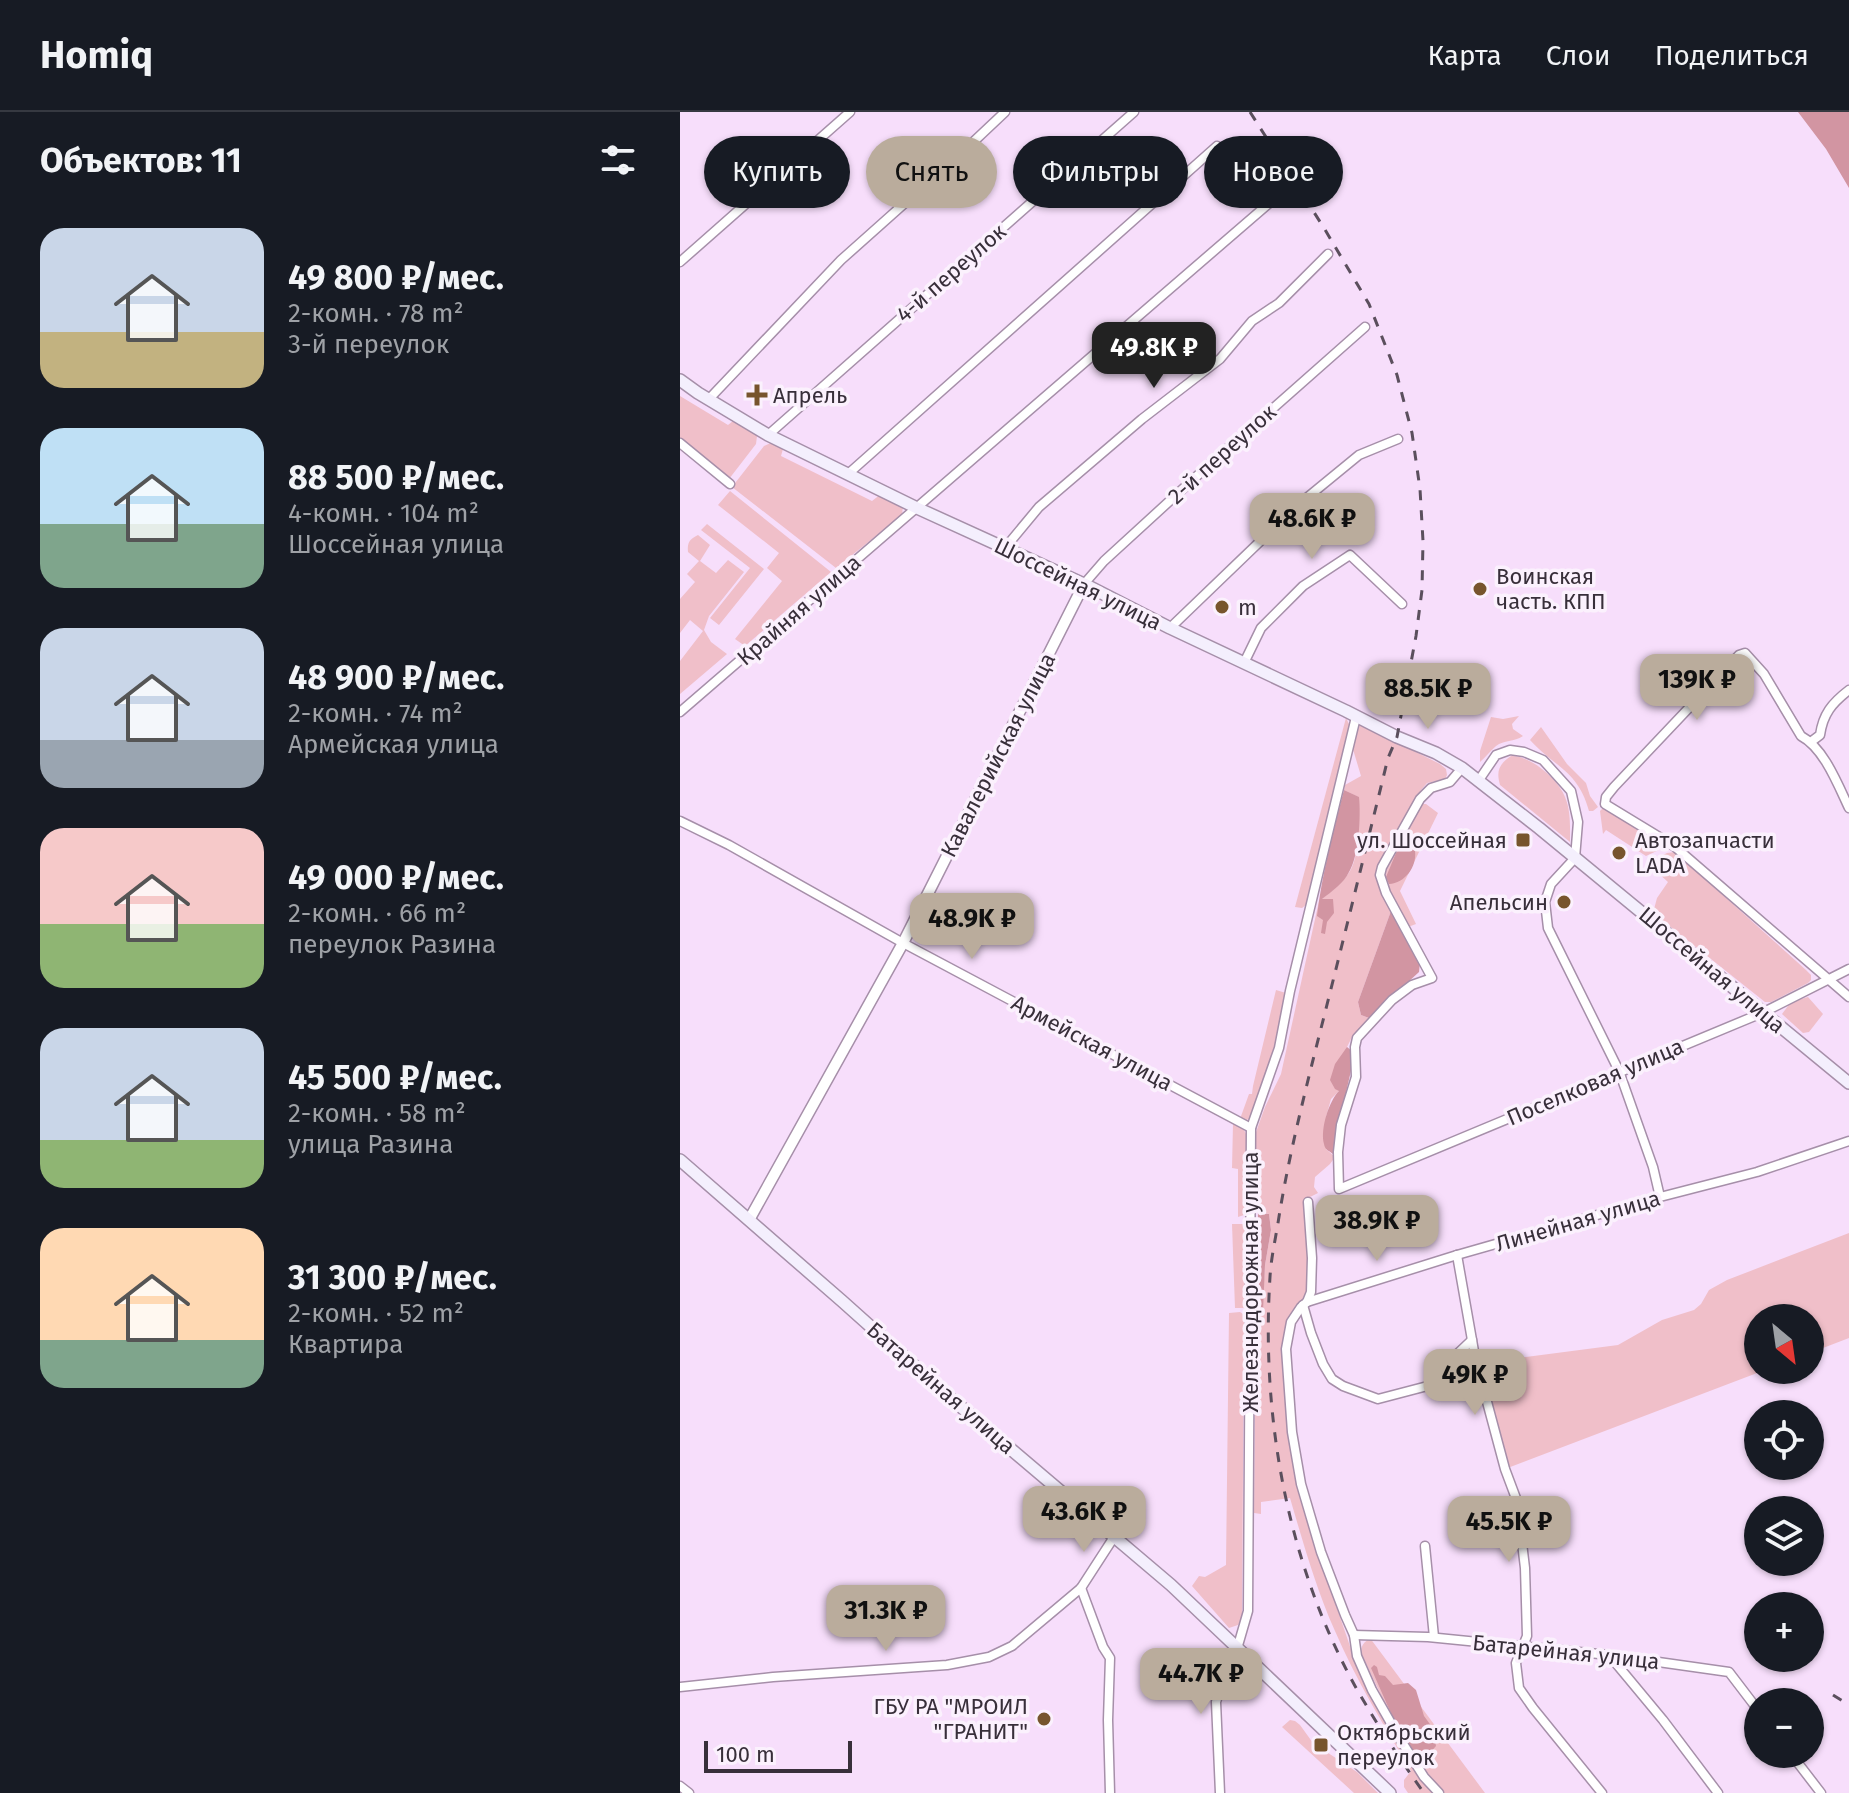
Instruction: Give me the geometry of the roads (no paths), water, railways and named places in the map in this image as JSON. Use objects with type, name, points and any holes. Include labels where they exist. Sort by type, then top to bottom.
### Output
[{"type":"main road","name":"Шоссейная улица","points":[[680,380],[768,435],[1462,768],[1849,1083]]},
{"type":"main road","name":"Батарейная улица","points":[[680,1160],[947,1395],[1171,1585],[1237,1649]]},
{"type":"main road","points":[[1237,1649],[1390,1793]]},
{"type":"street","points":[[680,262],[850,112]]},
{"type":"street","points":[[709,399],[841,260],[1005,112]]},
{"type":"street","name":"4-й переулок","points":[[768,435],[1134,112]]},
{"type":"street","points":[[848,474],[1204,158]]},
{"type":"street","name":"Крайняя улица","points":[[680,712],[1264,208]]},
{"type":"street","points":[[1005,548],[1039,507],[1142,419],[1220,359],[1252,321],[1279,303],[1328,254]]},
{"type":"street","name":"2-й переулок","points":[[1084,584],[1115,550],[1365,327]]},
{"type":"street","points":[[1170,628],[1298,505],[1359,455],[1398,439]]},
{"type":"street","points":[[680,443],[730,484]]},
{"type":"street","points":[[1244,663],[1261,628],[1303,586],[1350,555],[1402,604]]},
{"type":"street","name":"Кавалерийская улица","points":[[749,1220],[903,943],[1084,584]]},
{"type":"street","points":[[1849,808],[1812,741],[1801,736],[1764,674],[1745,653],[1739,655],[1614,787],[1605,804],[1674,846],[1849,997]]},
{"type":"street","points":[[1812,741],[1820,735],[1822,719],[1834,702],[1849,690]]},
{"type":"street","name":"Железнодорожная улица","points":[[1237,1649],[1248,1611],[1251,1128],[1279,1048],[1356,717]]},
{"type":"street","points":[[1479,780],[1496,755],[1510,750],[1543,760],[1571,791],[1578,822],[1575,858],[1551,884],[1545,902],[1548,928],[1619,1071],[1653,1167],[1660,1197]]},
{"type":"street","name":"Поселковая улица","points":[[1462,768],[1450,782],[1431,788],[1420,799],[1382,867],[1380,875],[1386,893],[1432,978],[1412,985],[1392,1000],[1357,1038],[1356,1077],[1341,1125],[1339,1189],[1762,1013],[1849,969]]},
{"type":"street","name":"Армейская улица","points":[[680,821],[1251,1128]]},
{"type":"street","name":"Линейная улица","points":[[1305,1304],[1457,1255],[1757,1172],[1849,1141]]},
{"type":"street","name":"Железнодорожная улица","points":[[1308,1202],[1311,1292],[1291,1322],[1286,1349],[1292,1432],[1301,1484],[1321,1552],[1372,1690],[1424,1777],[1439,1793]]},
{"type":"street","points":[[1457,1255],[1472,1340],[1505,1469],[1517,1501],[1525,1568],[1527,1636],[1516,1663],[1519,1688],[1602,1793]]},
{"type":"street","points":[[1305,1304],[1311,1333],[1332,1379],[1378,1399],[1439,1383],[1453,1358],[1472,1340]]},
{"type":"street","points":[[680,1687],[947,1665],[989,1657],[1012,1646],[1081,1588],[1114,1537]]},
{"type":"street","points":[[1425,1546],[1434,1637]]},
{"type":"street","points":[[1081,1588],[1110,1658],[1110,1793]]},
{"type":"street","name":"Батарейная улица","points":[[1354,1635],[1434,1637],[1609,1655],[1729,1672],[1744,1692]]},
{"type":"street","points":[[1220,1793],[1216,1702],[1237,1649]]},
{"type":"street","points":[[1609,1655],[1718,1793]]},
{"type":"street","points":[[1802,1768],[1821,1793]]},
{"type":"street","points":[[680,1786],[689,1793]]},
{"type":"railway","points":[[1250,112],[1369,304],[1397,375],[1412,433],[1420,489],[1422,590],[1416,636],[1397,737],[1388,758],[1290,1158],[1271,1264],[1268,1330],[1275,1435],[1284,1488],[1312,1589],[1331,1639],[1355,1686],[1424,1793]]},
{"type":"railway","points":[[1833,1695],[1849,1705]]},
{"type":"place","name":"Апрель","points":[[757,395]]},
{"type":"place","name":"Воинская часть. КПП","points":[[1480,589]]},
{"type":"place","name":"m","points":[[1222,607]]},
{"type":"place","name":"ул. Шоссейная","points":[[1523,840]]},
{"type":"place","name":"Автозапчасти LADA","points":[[1619,853]]},
{"type":"place","name":"Апельсин","points":[[1564,902]]},
{"type":"place","name":"ГБУ РА \"МРОИЛ \"ГРАНИТ\"","points":[[1044,1719]]},
{"type":"place","name":"Октябрьский переулок","points":[[1321,1745]]}]
